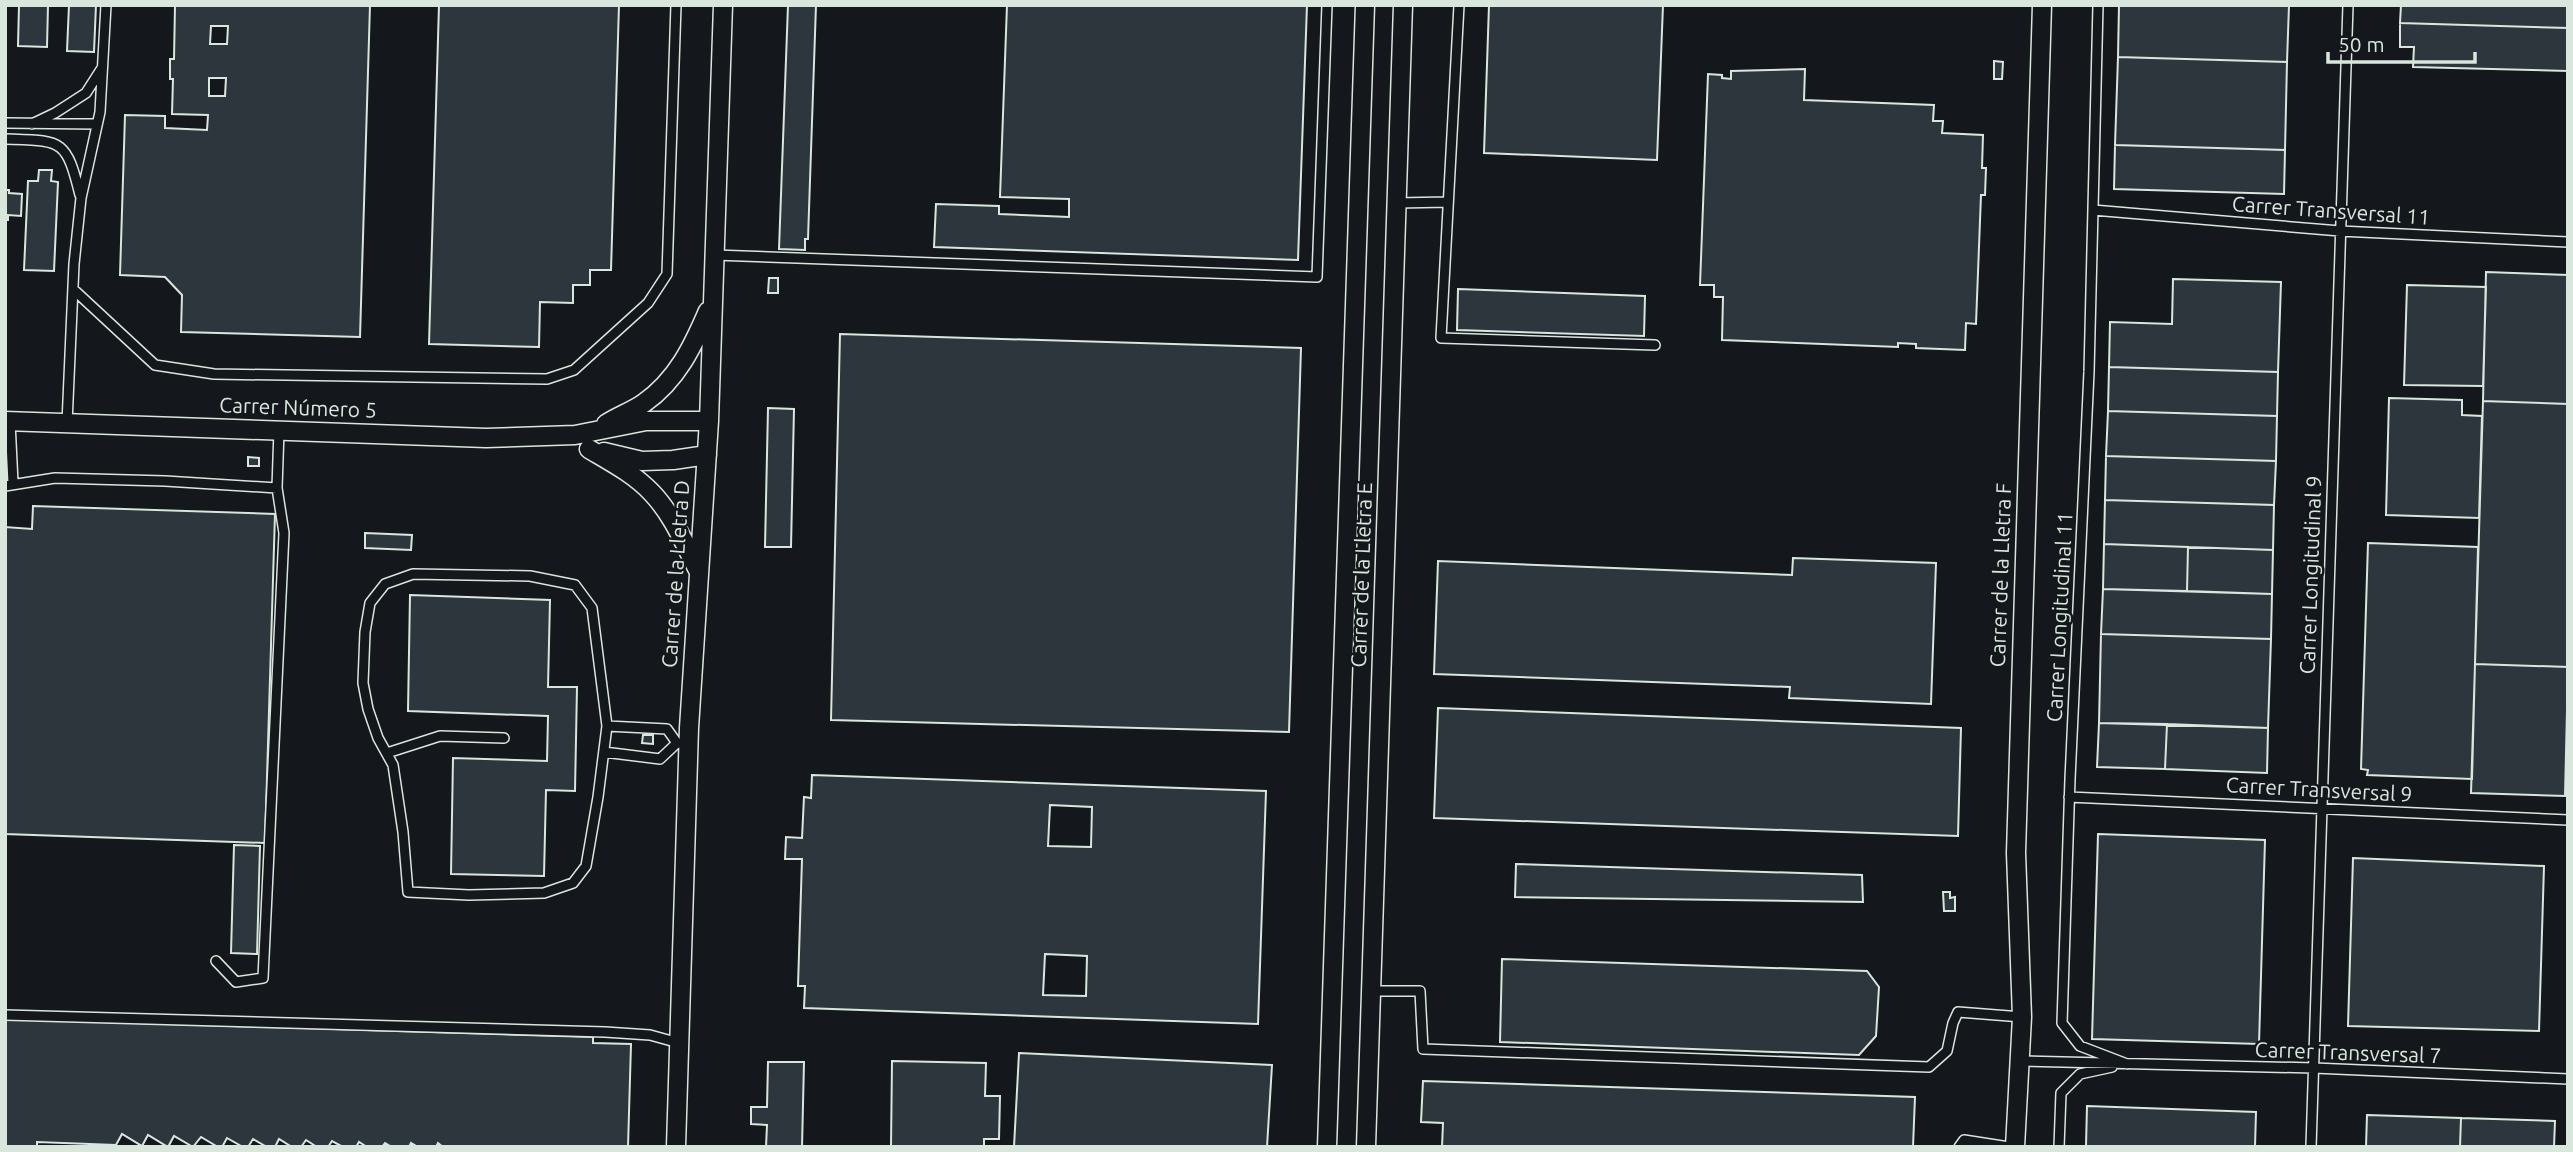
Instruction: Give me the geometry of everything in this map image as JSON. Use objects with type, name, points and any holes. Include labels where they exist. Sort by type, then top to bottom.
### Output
[{"type":"street","name":"Carrer de la Lletra D","points":[[676,1147],[683,744],[699,572],[709,421],[723,5]]},
{"type":"street","name":"Carrer de la Lletra E","points":[[1327,1147],[1365,5]]},
{"type":"street","name":"Carrer de la Lletra E","points":[[1366,1147],[1403,5]]},
{"type":"street","name":"Carrer de la Lletra F","points":[[2015,1147],[2022,1017],[2016,853],[2042,5]]},
{"type":"street","points":[[589,442],[644,404],[668,382],[690,352],[712,301]]},
{"type":"street","points":[[589,442],[646,421],[709,421]]},
{"type":"street","name":"Carrer Número 5","points":[[8,422],[486,438],[557,437],[589,442]]},
{"type":"street","points":[[589,442],[642,461],[707,455]]},
{"type":"street","points":[[589,442],[652,493],[671,517],[699,572]]},
{"type":"lane","points":[[67,423],[73,289],[81,198],[97,124],[106,5]]},
{"type":"lane","points":[[73,289],[155,365],[214,374],[520,379],[547,379],[574,370],[648,303],[667,274],[676,5]]},
{"type":"lane","points":[[714,255],[1317,277],[1326,5]]},
{"type":"lane","points":[[1459,5],[1441,338],[1655,345]]},
{"type":"lane","name":"Carrer Longitudinal 11","points":[[2098,5],[2088,386],[2069,797],[2062,1023],[2080,1046],[2127,1064]]},
{"type":"lane","name":"Carrer Longitudinal 9","points":[[2311,1147],[2348,5]]},
{"type":"lane","points":[[32,124],[86,93],[103,67]]},
{"type":"lane","points":[[5,123],[97,124]]},
{"type":"lane","points":[[5,139],[49,141],[65,150],[81,198]]},
{"type":"lane","points":[[1397,203],[1448,202]]},
{"type":"lane","name":"Carrer Transversal 11","points":[[2093,211],[2340,231],[2568,242]]},
{"type":"lane","points":[[8,422],[9,485],[55,478],[277,488]]},
{"type":"lane","points":[[216,961],[236,982],[263,978],[284,533],[277,488],[279,430]]},
{"type":"lane","points":[[413,574],[530,576],[575,585],[592,608],[607,726],[586,866],[573,883],[544,893],[469,895],[408,892],[393,765],[368,709],[363,683],[365,632],[370,603],[385,584],[413,574]]},
{"type":"lane","points":[[604,752],[660,759],[683,744],[667,729],[607,726]]},
{"type":"lane","points":[[387,753],[440,736],[504,738]]},
{"type":"lane","name":"Carrer Transversal 9","points":[[2069,797],[2568,820]]},
{"type":"lane","points":[[1371,991],[1420,991],[1423,1049],[1929,1067],[1947,1051],[1958,1012],[2022,1017]]},
{"type":"lane","points":[[5,1015],[605,1032],[650,1035],[679,1043]]},
{"type":"lane","points":[[2020,1061],[2127,1064]]},
{"type":"lane","points":[[2059,1147],[2061,1093],[2080,1074],[2127,1064]]},
{"type":"lane","name":"Carrer Transversal 7","points":[[2127,1064],[2568,1079]]},
{"type":"lane","points":[[1959,1147],[1964,1140],[2009,1147]]},
{"type":"building","points":[[19,5],[48,5],[47,47],[18,46]]},
{"type":"building","points":[[69,5],[96,5],[94,52],[67,51]]},
{"type":"building","points":[[175,5],[370,5],[360,337],[181,332],[182,295],[165,277],[120,275],[125,115],[165,116],[165,128],[207,130],[208,115],[172,114],[173,79],[170,79],[170,59],[174,59]],"holes":[[[211,26],[228,26],[227,44],[210,44]],[[209,78],[226,78],[225,96],[209,96]]]},
{"type":"building","points":[[439,5],[619,5],[611,270],[590,270],[590,285],[573,285],[573,303],[540,302],[539,347],[429,344]]},
{"type":"building","points":[[788,5],[816,5],[808,239],[805,239],[805,250],[779,249]]},
{"type":"building","points":[[1007,5],[1307,5],[1298,260],[934,247],[936,204],[999,206],[999,214],[1069,217],[1069,199],[1000,197]]},
{"type":"building","points":[[1489,5],[1663,5],[1657,160],[1484,153]]},
{"type":"building","points":[[2119,5],[2289,5],[2287,62],[2118,57]]},
{"type":"building","points":[[2401,5],[2568,5],[2568,28],[2400,23]]},
{"type":"building","points":[[2400,23],[2568,28],[2568,71],[2413,67],[2414,47],[2400,47]]},
{"type":"building","points":[[2118,57],[2287,62],[2285,150],[2115,145]]},
{"type":"building","points":[[1994,61],[2003,62],[2002,79],[1994,79]]},
{"type":"building","points":[[1805,69],[1804,100],[1934,105],[1933,121],[1943,121],[1942,133],[1983,135],[1985,195],[1981,195],[1976,324],[1966,323],[1965,350],[1916,348],[1916,344],[1898,343],[1898,347],[1722,340],[1723,297],[1714,297],[1714,285],[1700,285],[1708,74],[1731,79],[1731,71]]},
{"type":"building","points":[[2115,145],[2285,150],[2284,194],[2114,189]]},
{"type":"building","points":[[39,170],[52,170],[51,181],[58,182],[54,271],[24,270],[28,181],[38,181]]},
{"type":"building","points":[[5,190],[22,194],[21,216],[8,215],[8,220],[5,220]]},
{"type":"building","points":[[2486,272],[2568,275],[2568,404],[2483,401]]},
{"type":"building","points":[[769,278],[778,278],[778,293],[768,293]]},
{"type":"building","points":[[2173,279],[2281,282],[2278,372],[2109,367],[2110,322],[2172,324]]},
{"type":"building","points":[[2407,285],[2486,287],[2483,386],[2404,385]]},
{"type":"building","points":[[1458,289],[1645,296],[1644,336],[1457,330]]},
{"type":"building","points":[[840,334],[1301,348],[1289,732],[831,720]]},
{"type":"building","points":[[2109,367],[2278,372],[2277,416],[2108,411]]},
{"type":"building","points":[[2389,398],[2462,400],[2462,415],[2482,416],[2479,518],[2386,515]]},
{"type":"building","points":[[2483,401],[2568,404],[2568,667],[2475,664]]},
{"type":"building","points":[[768,408],[794,409],[791,547],[765,547]]},
{"type":"building","points":[[2108,411],[2277,416],[2276,461],[2106,456]]},
{"type":"building","points":[[2106,456],[2276,461],[2274,505],[2105,500]]},
{"type":"building","points":[[248,457],[259,458],[259,466],[248,466]]},
{"type":"building","points":[[2105,500],[2274,505],[2273,550],[2104,544]]},
{"type":"building","points":[[33,506],[275,514],[265,843],[5,834],[5,527],[32,529]]},
{"type":"building","points":[[365,533],[412,535],[411,550],[365,548]]},
{"type":"building","points":[[2368,543],[2478,547],[2472,779],[2367,775],[2368,770],[2361,769]]},
{"type":"building","points":[[2104,544],[2188,547],[2187,591],[2103,589]]},
{"type":"building","points":[[2188,547],[2273,550],[2272,594],[2187,591]]},
{"type":"building","points":[[1793,558],[1936,563],[1931,704],[1789,698],[1790,687],[1434,674],[1438,561],[1792,575]]},
{"type":"building","points":[[2103,589],[2272,594],[2271,639],[2101,634]]},
{"type":"building","points":[[410,595],[550,600],[548,687],[577,687],[575,791],[546,790],[544,876],[451,874],[453,758],[547,761],[548,716],[408,711]]},
{"type":"building","points":[[2101,634],[2271,639],[2268,728],[2099,723]]},
{"type":"building","points":[[2475,664],[2568,667],[2565,796],[2471,793]]},
{"type":"building","points":[[1438,708],[1961,728],[1958,836],[1434,818]]},
{"type":"building","points":[[2099,723],[2167,724],[2165,769],[2097,767]]},
{"type":"building","points":[[2167,724],[2268,728],[2267,773],[2165,769]]},
{"type":"building","points":[[643,735],[653,735],[653,744],[642,743]]},
{"type":"building","points":[[812,775],[1266,791],[1258,1024],[804,1008],[805,986],[798,986],[802,859],[785,859],[786,837],[802,838],[804,797],[811,798]],"holes":[[[1050,805],[1092,807],[1091,847],[1048,846]],[[1045,954],[1087,956],[1086,996],[1043,995]]]},
{"type":"building","points":[[2098,834],[2265,840],[2259,1044],[2092,1039]]},
{"type":"building","points":[[234,845],[260,846],[257,954],[231,953]]},
{"type":"building","points":[[2353,858],[2544,866],[2539,1031],[2348,1026]]},
{"type":"building","points":[[1516,864],[1862,875],[1863,902],[1515,897]]},
{"type":"building","points":[[1943,892],[1950,892],[1950,898],[1955,897],[1955,911],[1944,911]]},
{"type":"building","points":[[1502,959],[1867,971],[1879,987],[1876,1036],[1859,1055],[1500,1042]]},
{"type":"building","points":[[5,1019],[593,1037],[593,1043],[631,1044],[628,1147],[443,1147],[438,1143],[436,1147],[418,1147],[411,1143],[409,1147],[392,1147],[385,1143],[382,1147],[367,1147],[359,1142],[356,1147],[343,1147],[332,1141],[328,1147],[317,1147],[306,1140],[301,1147],[292,1147],[279,1139],[275,1147],[267,1147],[253,1139],[248,1147],[243,1147],[227,1138],[222,1147],[218,1147],[201,1137],[193,1147],[174,1136],[168,1147],[148,1135],[142,1146],[122,1134],[116,1145],[37,1142],[37,1147],[5,1147]]},
{"type":"building","points":[[1019,1053],[1272,1065],[1267,1147],[1014,1147]]},
{"type":"building","points":[[892,1061],[986,1063],[985,1096],[1000,1096],[999,1139],[984,1139],[984,1147],[891,1147]]},
{"type":"building","points":[[768,1062],[804,1062],[802,1147],[766,1147],[767,1125],[751,1124],[751,1107],[767,1107]]},
{"type":"building","points":[[1423,1081],[1915,1097],[1913,1147],[1442,1147],[1443,1123],[1421,1122]]},
{"type":"building","points":[[2087,1106],[2256,1112],[2255,1147],[2086,1146]]},
{"type":"building","points":[[2367,1115],[2461,1118],[2460,1147],[2366,1147]]},
{"type":"building","points":[[2461,1118],[2555,1121],[2554,1147],[2460,1147]]}]
